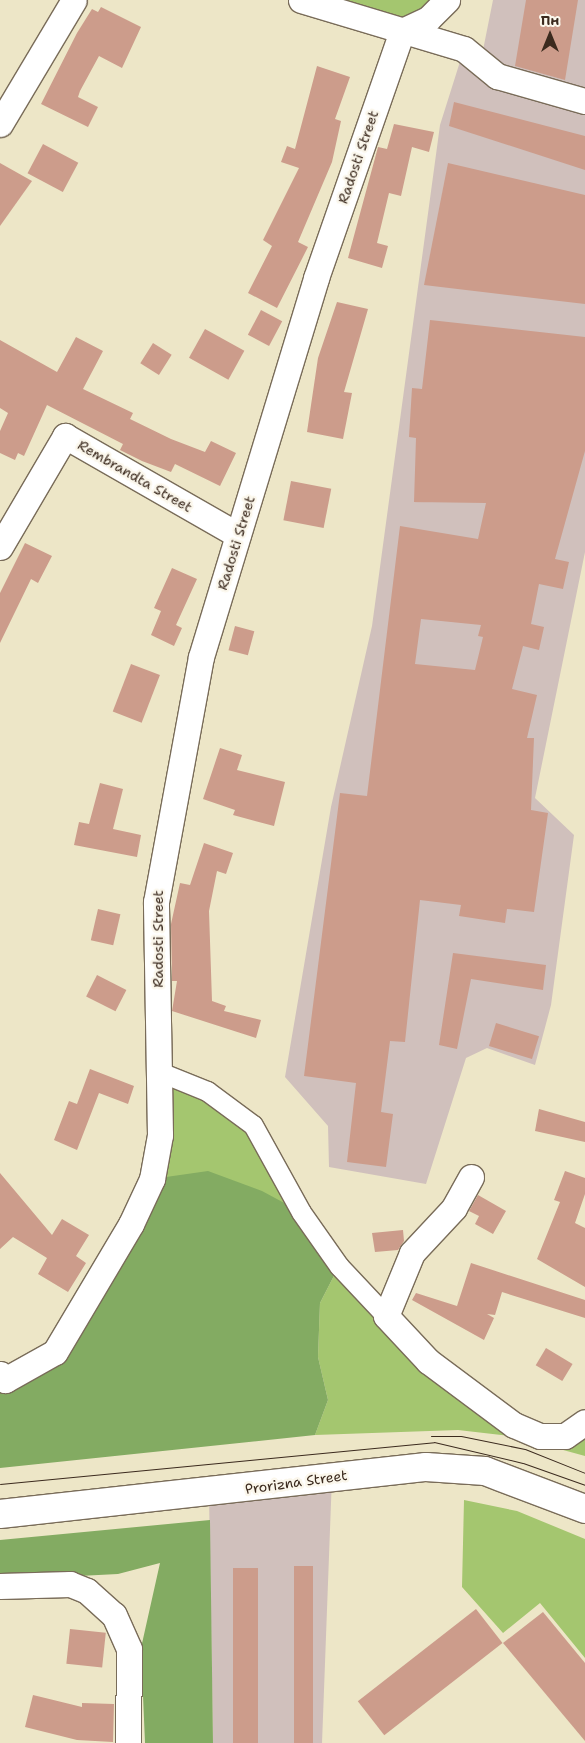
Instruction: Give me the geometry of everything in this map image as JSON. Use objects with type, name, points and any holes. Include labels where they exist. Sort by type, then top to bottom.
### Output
[{"type":"main road","name":"Prorizna Street","points":[[0,1514],[426,1467],[484,1471],[585,1509]]},
{"type":"street","points":[[0,124],[74,0]]},
{"type":"street","points":[[302,0],[402,32],[464,49],[497,76],[585,101]]},
{"type":"street","points":[[402,32],[428,19],[447,0]]},
{"type":"street","name":"Radosti Street","points":[[12,1372],[55,1352],[148,1189],[160,1134],[156,902],[160,864],[201,657],[316,278],[402,32]]},
{"type":"street","name":"Rembrandta Street","points":[[0,547],[65,436],[238,535]]},
{"type":"street","points":[[160,1072],[207,1091],[253,1125],[301,1212],[339,1266],[428,1361],[514,1425],[540,1436],[565,1436],[585,1422]]},
{"type":"street","points":[[386,1316],[412,1253],[454,1208],[471,1177]]},
{"type":"street","points":[[0,1586],[70,1584],[87,1591],[114,1615],[128,1649],[128,1743]]},
{"type":"shaded area","points":[[493,0],[585,0],[585,552],[535,798],[574,835],[551,1005],[535,1065],[487,1048],[466,1058],[426,1184],[329,1167],[328,1126],[285,1077],[331,807],[372,626],[440,125],[464,49],[481,60]]},
{"type":"shaded area","points":[[332,1476],[322,1743],[213,1743],[209,1494]]},
{"type":"green space","points":[[301,0],[447,0],[402,31]]},
{"type":"green space","points":[[160,1072],[238,1109],[301,1212],[152,1179]]},
{"type":"green space","points":[[208,1171],[262,1191],[301,1212],[339,1266],[320,1303],[318,1357],[328,1400],[315,1435],[0,1468],[0,1387],[55,1352],[152,1179]]},
{"type":"green space","points":[[339,1266],[510,1436],[458,1430],[315,1435],[328,1400],[318,1357],[320,1303]]},
{"type":"green space","points":[[585,1422],[585,1456],[545,1445]]},
{"type":"green space","points":[[464,1500],[517,1511],[585,1539],[585,1658],[540,1603],[503,1633],[462,1587]]},
{"type":"green space","points":[[210,1520],[213,1743],[145,1743],[141,1648],[160,1563],[118,1574],[0,1580],[0,1540]]},
{"type":"building","points":[[526,0],[578,0],[565,80],[515,66]]},
{"type":"building","points":[[101,7],[141,27],[122,68],[99,56],[80,91],[78,97],[98,107],[88,127],[41,104],[77,33],[92,9],[98,12]]},
{"type":"building","points":[[317,66],[350,77],[335,119],[341,121],[332,162],[298,242],[308,247],[277,308],[248,293],[272,246],[263,240],[299,168],[281,162],[287,146],[295,149]]},
{"type":"building","points":[[454,102],[585,136],[585,170],[449,126]]},
{"type":"building","points":[[394,124],[434,132],[429,152],[412,147],[401,196],[389,193],[377,243],[388,246],[382,268],[348,258],[378,147],[387,149]]},
{"type":"building","points":[[43,144],[78,163],[63,192],[28,173]]},
{"type":"building","points":[[0,163],[32,181],[0,226]]},
{"type":"building","points":[[448,163],[585,195],[585,304],[424,285]]},
{"type":"building","points":[[337,302],[368,309],[344,392],[352,393],[343,439],[307,432],[318,358]]},
{"type":"building","points":[[261,310],[282,321],[269,346],[248,335]]},
{"type":"building","points":[[430,320],[585,337],[585,451],[555,559],[569,562],[563,589],[539,584],[531,624],[544,627],[539,650],[523,646],[512,689],[537,695],[527,738],[534,738],[531,810],[548,813],[534,912],[507,909],[505,923],[459,916],[461,905],[420,900],[405,1042],[390,1041],[381,1112],[393,1114],[386,1167],[347,1162],[356,1083],[304,1076],[340,793],[367,796],[400,526],[478,539],[486,503],[414,502],[416,438],[409,437],[412,388],[422,389]],"holes":[[[421,619],[481,625],[478,636],[483,637],[475,670],[415,664]]]},
{"type":"building","points":[[205,329],[244,351],[228,380],[189,358]]},
{"type":"building","points":[[76,337],[103,351],[83,389],[133,413],[130,419],[171,439],[205,452],[211,441],[236,453],[220,486],[175,464],[171,472],[142,461],[120,450],[123,444],[47,405],[24,456],[18,453],[15,460],[0,453],[0,431],[8,413],[0,408],[0,340],[57,372]]},
{"type":"building","points":[[153,343],[172,355],[159,375],[140,363]]},
{"type":"building","points":[[291,481],[331,489],[324,528],[283,520]]},
{"type":"building","points":[[25,543],[52,556],[38,583],[31,579],[0,643],[0,593]]},
{"type":"building","points":[[172,568],[197,579],[176,625],[182,628],[174,646],[151,635],[161,611],[154,608]]},
{"type":"building","points":[[235,626],[254,631],[248,655],[229,650]]},
{"type":"building","points":[[131,664],[160,675],[142,723],[113,712]]},
{"type":"building","points":[[220,748],[242,755],[237,770],[285,782],[274,826],[233,815],[235,810],[203,799]]},
{"type":"building","points":[[100,783],[123,789],[113,829],[141,835],[137,857],[74,845],[79,822],[89,824]]},
{"type":"building","points":[[204,843],[233,853],[226,874],[217,871],[209,911],[212,1001],[226,1006],[224,1011],[261,1020],[256,1038],[172,1011],[177,981],[172,981],[171,924],[180,883],[190,885]]},
{"type":"building","points":[[98,909],[120,914],[113,945],[91,940]]},
{"type":"building","points":[[453,953],[546,965],[543,990],[471,979],[457,1049],[439,1045]]},
{"type":"building","points":[[97,975],[126,990],[116,1011],[86,996]]},
{"type":"building","points":[[496,1023],[539,1036],[532,1059],[489,1046]]},
{"type":"building","points":[[90,1069],[134,1086],[128,1104],[99,1093],[77,1150],[54,1140],[69,1101],[77,1104]]},
{"type":"building","points":[[539,1109],[585,1122],[585,1142],[535,1131]]},
{"type":"building","points":[[565,1171],[585,1178],[585,1194],[575,1223],[585,1228],[585,1287],[537,1259],[560,1202],[554,1200]]},
{"type":"building","points":[[0,1173],[52,1235],[62,1219],[89,1235],[76,1256],[86,1263],[68,1292],[38,1274],[47,1258],[13,1237],[0,1249]]},
{"type":"building","points":[[478,1195],[506,1211],[493,1234],[475,1224],[479,1216],[469,1211]]},
{"type":"building","points":[[403,1230],[404,1241],[398,1250],[375,1252],[372,1233]]},
{"type":"building","points":[[471,1263],[585,1300],[585,1318],[502,1292],[495,1315],[487,1314],[494,1318],[484,1340],[412,1300],[416,1293],[457,1306]]},
{"type":"building","points":[[546,1348],[573,1364],[562,1381],[536,1365]]},
{"type":"building","points":[[294,1566],[313,1566],[313,1743],[294,1743]]},
{"type":"building","points":[[233,1568],[258,1568],[258,1743],[233,1743]]},
{"type":"building","points":[[476,1609],[502,1643],[384,1735],[358,1701]]},
{"type":"building","points":[[543,1612],[585,1663],[585,1741],[503,1643]]},
{"type":"building","points":[[70,1629],[106,1633],[102,1668],[66,1664]]},
{"type":"building","points":[[33,1695],[82,1707],[82,1703],[114,1704],[113,1742],[77,1740],[25,1727]]},
{"type":"tram line","points":[[431,1436],[461,1436],[525,1449],[585,1473]]},
{"type":"tram line","points":[[0,1484],[434,1442],[523,1463],[585,1485]]}]
